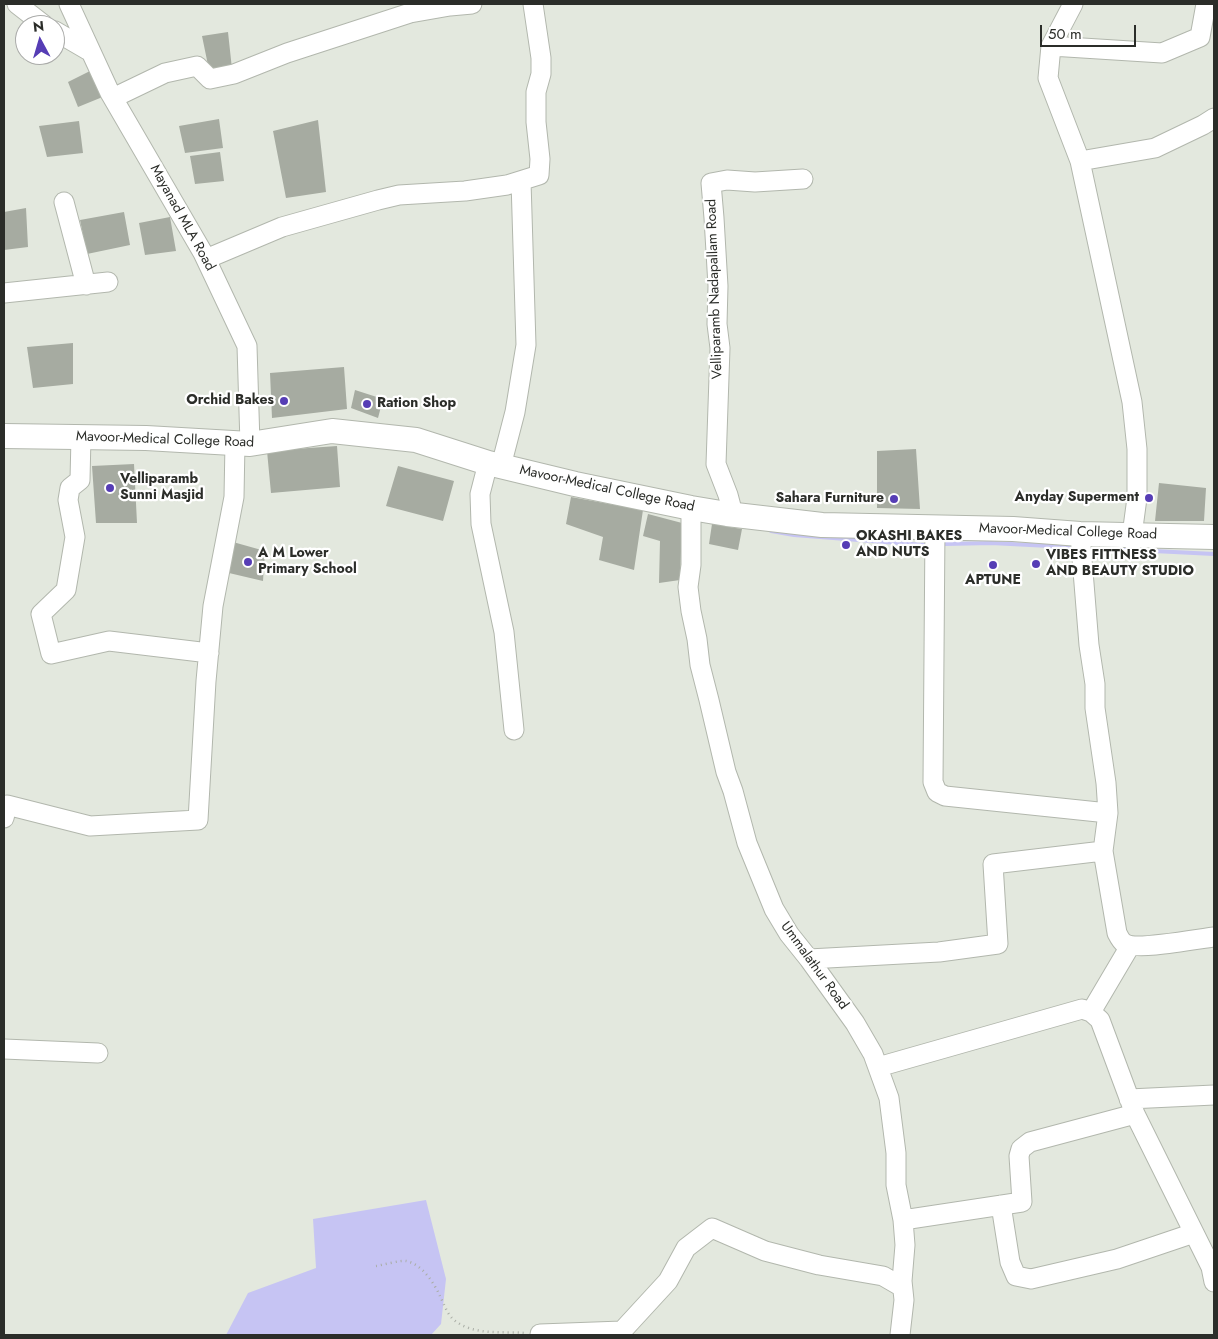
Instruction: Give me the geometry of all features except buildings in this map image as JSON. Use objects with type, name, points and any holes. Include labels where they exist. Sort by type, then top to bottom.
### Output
[{"type":"main road","name":"Mavoor-Medical College Road","points":[[4,436],[146,438],[242,444],[332,431],[416,440],[494,464],[574,484],[691,508],[822,525],[1013,529],[1080,534],[1214,537]]},
{"type":"street","points":[[16,4],[31,15]]},
{"type":"street","name":"Mayanad MLA Road","points":[[4,818],[7,806],[90,826],[198,820],[213,606],[242,444],[248,346],[206,259],[113,98],[69,4]]},
{"type":"street","points":[[113,98],[165,73],[197,66],[210,79],[234,74],[287,53],[410,13],[472,4]]},
{"type":"street","points":[[206,259],[282,227],[378,200],[420,192],[465,191],[507,186],[539,175],[540,159],[536,122],[536,92],[541,74],[541,58],[533,4]]},
{"type":"street","points":[[1073,4],[1051,46],[1048,78],[1080,161],[1132,402],[1137,459],[1137,498],[1132,535]]},
{"type":"street","points":[[1051,46],[1162,53],[1200,37],[1206,4]]},
{"type":"street","points":[[65,38],[91,52]]},
{"type":"street","points":[[1080,161],[1155,148],[1214,118]]},
{"type":"street","name":"Velliparamb Nadapallam Road","points":[[733,514],[716,464],[720,348],[717,324],[718,286],[711,183],[727,180],[756,182],[803,179]]},
{"type":"street","points":[[514,730],[504,632],[481,524],[480,494],[515,412],[526,345],[520,182]]},
{"type":"street","points":[[64,202],[86,285]]},
{"type":"street","points":[[4,293],[108,282]]},
{"type":"street","points":[[81,437],[80,480],[70,488],[68,500],[75,537],[66,590],[41,614],[51,654],[109,641],[209,653]]},
{"type":"street","name":"Ummalathur Road","points":[[691,508],[691,565],[688,587],[691,611],[700,664],[710,700],[717,738],[747,843],[774,909],[789,934],[855,1023],[873,1054],[889,1098],[896,1153],[896,1186],[903,1220],[905,1245],[902,1286],[904,1300],[900,1335]]},
{"type":"street","points":[[935,527],[933,782],[937,792],[945,796],[1108,813]]},
{"type":"street","points":[[1080,534],[1089,645],[1095,684],[1095,708],[1106,783],[1108,813],[1103,851],[1117,933],[1122,942],[1130,946],[1148,946],[1214,937]]},
{"type":"street","points":[[809,959],[939,952],[998,944],[992,864],[1103,851]]},
{"type":"street","points":[[1091,1012],[1130,946]]},
{"type":"street","points":[[878,1067],[1082,1009],[1091,1012],[1100,1020],[1132,1107],[1194,1233],[1208,1251],[1214,1282]]},
{"type":"street","points":[[4,1049],[98,1053]]},
{"type":"street","points":[[903,1220],[1022,1202],[1019,1156],[1021,1148],[1030,1142],[1132,1107],[1214,1095]]},
{"type":"street","points":[[1001,1206],[1010,1262],[1016,1276],[1031,1280],[1117,1259],[1194,1233]]},
{"type":"street","points":[[540,1334],[622,1333],[668,1281],[686,1248],[712,1228],[765,1251],[819,1265],[883,1276],[902,1286]]},
{"type":"path","points":[[376,1266],[406,1261],[416,1266],[428,1275],[452,1319],[464,1326],[478,1331],[540,1334]]},
{"type":"water","points":[[426,1200],[446,1279],[441,1324],[431,1335],[226,1335],[248,1293],[316,1268],[313,1219]]},
{"type":"waterway","points":[[771,531],[794,535],[924,545]]},
{"type":"waterway","points":[[945,544],[991,543],[1069,547]]},
{"type":"waterway","points":[[1093,548],[1214,554]]},
{"type":"place","name":"Orchid Bakes","points":[[284,401]]},
{"type":"place","name":"Ration Shop","points":[[367,404]]},
{"type":"place","name":"Velliparamb Sunni Masjid","points":[[110,488]]},
{"type":"place","name":"Anyday Superment","points":[[1149,498]]},
{"type":"place","name":"Sahara Furniture","points":[[894,499]]},
{"type":"place","name":"OKASHI BAKES AND NUTS","points":[[846,545]]},
{"type":"place","name":"A M Lower Primary School","points":[[248,562]]},
{"type":"place","name":"VIBES FITTNESS AND BEAUTY STUDIO","points":[[1036,564]]},
{"type":"place","name":"APTUNE","points":[[993,565]]}]
